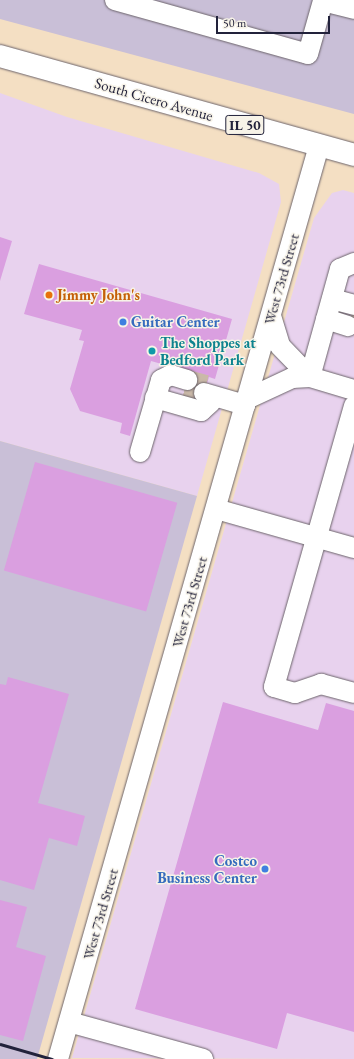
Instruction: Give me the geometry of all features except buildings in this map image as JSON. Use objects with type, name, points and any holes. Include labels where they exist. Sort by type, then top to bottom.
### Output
[{"type":"main road","name":"South Cicero Avenue","points":[[0,56],[354,155]]},
{"type":"street","points":[[115,0],[308,54],[323,1],[354,9]]},
{"type":"street","name":"West 73rd Street","points":[[58,1059],[319,146]]},
{"type":"street","points":[[310,377],[340,287]]},
{"type":"street","points":[[340,287],[354,295]]},
{"type":"street","points":[[340,287],[351,316]]},
{"type":"street","points":[[271,316],[280,346],[310,377]]},
{"type":"street","points":[[158,389],[201,411],[209,395],[246,402],[280,381],[310,377],[354,390]]},
{"type":"street","points":[[158,389],[185,387]]},
{"type":"street","points":[[140,452],[158,389]]},
{"type":"street","points":[[354,406],[274,687],[295,693],[321,684],[354,693]]},
{"type":"street","points":[[216,508],[354,548]]},
{"type":"street","points":[[69,1022],[203,1059]]},
{"type":"shaded area","points":[[0,0],[354,0],[354,114],[0,19]]},
{"type":"shaded area","name":"The Shoppes at Bedford Park","points":[[0,93],[67,117],[259,173],[279,184],[281,202],[197,496],[0,441]]},
{"type":"shaded area","points":[[343,190],[354,193],[354,1059],[72,1058],[314,218],[332,193]]},
{"type":"shaded area","points":[[0,441],[197,496],[37,1059],[0,1059]]},
{"type":"tunnel","points":[[187,380],[206,385]]},
{"type":"tunnel","points":[[183,395],[202,400]]},
{"type":"railway","points":[[0,1044],[52,1059]]},
{"type":"place","name":"Jimmy John's","points":[[49,295]]},
{"type":"place","name":"Guitar Center","points":[[123,322]]},
{"type":"place","name":"The Shoppes at Bedford Park","points":[[152,351]]},
{"type":"place","name":"Costco Business Center","points":[[265,869]]}]
